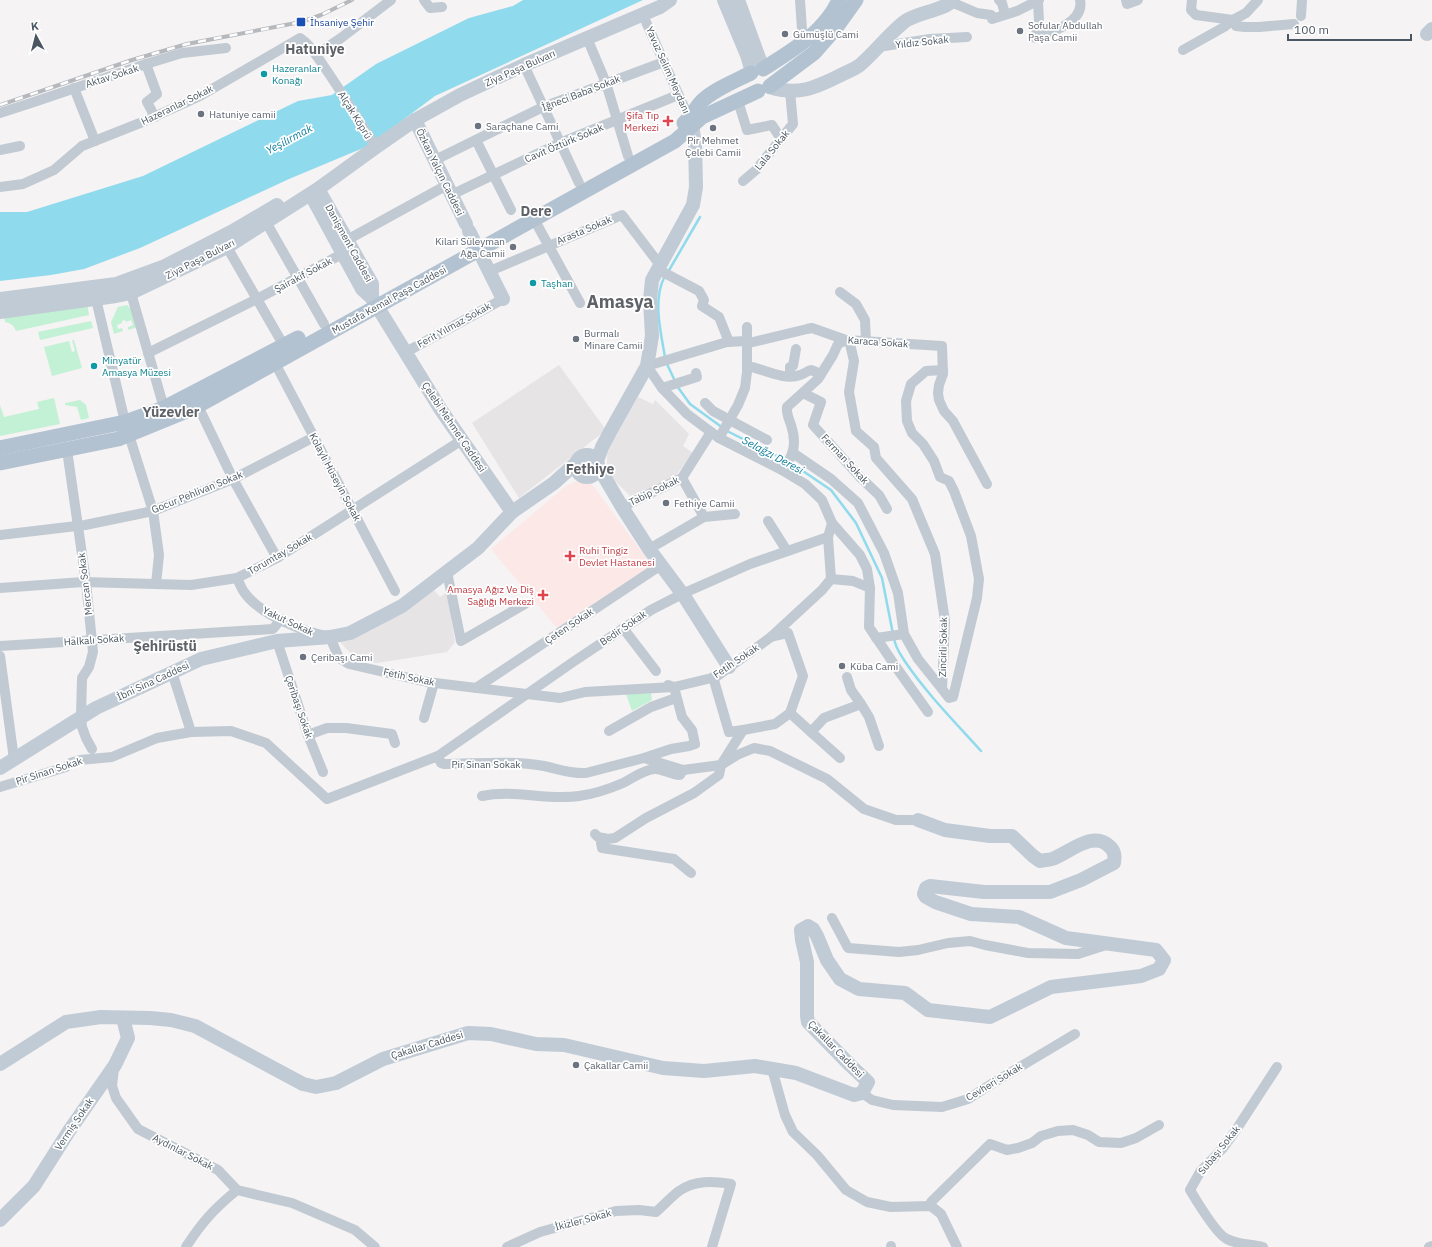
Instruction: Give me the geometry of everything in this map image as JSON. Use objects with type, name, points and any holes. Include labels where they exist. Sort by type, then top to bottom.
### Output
[{"type":"main road","name":"Mustafa Kemal Paşa Caddesi","points":[[472,236],[534,219],[675,141],[691,122],[702,101],[723,87],[803,44],[819,30],[839,0]]},
{"type":"main road","name":"Mustafa Kemal Paşa Caddesi","points":[[0,448],[127,429],[198,406],[276,363],[375,302],[472,236],[578,183],[691,122],[739,105],[766,88],[814,53],[836,28],[856,0]]},
{"type":"main road","points":[[755,71],[748,79],[749,83],[753,89],[766,88]]},
{"type":"main road","name":"Mustafa Kemal Paşa Caddesi","points":[[0,463],[118,439],[127,429],[164,408],[324,324],[375,302]]},
{"type":"street","points":[[316,55],[391,0]]},
{"type":"street","points":[[424,0],[430,8],[442,7]]},
{"type":"street","name":"Ziya Paşa Bulvarı","points":[[0,312],[131,293],[227,247],[314,192],[415,120],[460,95],[663,2],[682,0]]},
{"type":"street","points":[[724,0],[755,71]]},
{"type":"street","points":[[738,0],[755,71]]},
{"type":"street","points":[[800,0],[803,44]]},
{"type":"street","points":[[999,0],[1002,3],[1005,14]]},
{"type":"street","points":[[766,88],[800,91],[823,83],[859,66],[904,22],[924,12],[944,7],[952,1],[977,13],[991,15],[992,19],[1038,0],[1039,22],[1035,38],[1065,26],[1076,17],[1081,5],[1080,0]]},
{"type":"street","points":[[1126,0],[1127,4],[1138,0]]},
{"type":"street","points":[[1192,0],[1191,10],[1196,15],[1233,20]]},
{"type":"street","points":[[1183,50],[1246,13],[1258,0]]},
{"type":"street","points":[[1233,20],[1236,26],[1245,27],[1297,20],[1302,0]]},
{"type":"street","name":"Yavuz Selim Meydanı","points":[[646,22],[691,122]]},
{"type":"street","name":"Yıldız Sokak","points":[[878,47],[930,39],[967,36]]},
{"type":"street","name":"Hazeranlar Sokak","points":[[0,187],[23,184],[54,170],[82,146],[155,117],[200,96],[300,38],[316,55],[335,82]]},
{"type":"street","points":[[587,38],[606,83],[628,156]]},
{"type":"street","name":"Aktav Sokak","points":[[0,113],[146,64],[182,54],[226,48]]},
{"type":"street","name":"İğneci Baba Sokak","points":[[435,160],[543,107],[664,62]]},
{"type":"street","points":[[146,64],[157,94],[147,102],[155,117]]},
{"type":"street","points":[[524,65],[578,183]]},
{"type":"street","name":"Alçak Köprü","points":[[335,82],[376,147]]},
{"type":"street","points":[[74,88],[95,141]]},
{"type":"street","name":"Lala Sokak","points":[[743,181],[756,170],[793,124],[790,91]]},
{"type":"street","name":"Cavit Öztürk Sokak","points":[[449,190],[494,175],[560,143],[678,95]]},
{"type":"street","points":[[739,105],[747,130],[772,125],[782,139]]},
{"type":"street","name":"Özkan Yalçın Caddesi","points":[[415,120],[502,299]]},
{"type":"street","points":[[512,512],[554,483],[582,472],[594,474],[595,460],[647,366],[652,336],[650,300],[652,280],[662,270],[693,205],[696,187],[695,143],[691,122]]},
{"type":"street","points":[[476,140],[511,210]]},
{"type":"street","points":[[0,150],[20,146]]},
{"type":"street","name":"Ziya Paşa Bulvarı","points":[[0,299],[116,284],[165,266],[231,232],[376,147]]},
{"type":"street","points":[[347,240],[449,190]]},
{"type":"street","name":"Danişment Caddesi","points":[[314,192],[347,240],[372,284],[375,302]]},
{"type":"street","name":"Danişment Caddesi","points":[[314,192],[342,254],[362,289],[375,302]]},
{"type":"street","name":"Arasta Sokak","points":[[490,272],[549,245],[622,215],[662,270]]},
{"type":"street","points":[[534,219],[580,303]]},
{"type":"street","points":[[266,222],[324,324]]},
{"type":"street","name":"Şairakif Sokak","points":[[148,353],[257,299],[342,254],[347,240]]},
{"type":"street","points":[[227,247],[284,346]]},
{"type":"street","points":[[662,270],[699,292],[704,300],[702,306],[719,317],[730,342]]},
{"type":"street","points":[[840,292],[856,304],[865,320],[866,341]]},
{"type":"street","points":[[131,293],[164,408]]},
{"type":"street","points":[[96,299],[127,429],[153,511],[159,555],[156,584]]},
{"type":"street","name":"Ferit Yılmaz Sokak","points":[[406,352],[502,299]]},
{"type":"street","name":"Çelebi Mehmet Caddesi","points":[[375,302],[441,410],[512,512]]},
{"type":"street","name":"Tabip Sokak","points":[[622,507],[682,478],[728,421],[738,405],[745,388],[747,366],[747,327]]},
{"type":"street","name":"Karaca Sokak","points":[[647,366],[730,342],[746,341],[749,344],[812,328],[846,340],[942,346],[944,370],[938,393],[939,400],[944,411],[953,421],[987,484]]},
{"type":"street","points":[[783,469],[792,455],[792,428],[786,411],[787,407],[804,393],[820,376],[838,344],[846,340]]},
{"type":"street","name":"Zincirli Sokak","points":[[846,340],[850,344],[854,361],[849,392],[856,431],[874,447],[876,458],[912,499],[934,554],[945,621],[942,690],[949,698],[953,697],[978,598],[979,579],[971,536],[954,491],[949,481],[940,477],[934,461],[923,444],[912,433],[907,421],[906,401],[911,384],[926,370],[944,370]]},
{"type":"street","points":[[790,376],[790,367],[793,366],[796,349]]},
{"type":"street","name":"Kolaylı Hüseyin Sokak","points":[[276,363],[394,591]]},
{"type":"street","points":[[647,366],[667,386],[687,414],[717,435],[783,469],[805,484],[822,500],[832,523],[860,555],[867,569],[870,588],[869,627],[928,712]]},
{"type":"street","points":[[747,366],[768,371],[780,376],[799,376],[811,370],[820,376]]},
{"type":"street","points":[[667,386],[697,377],[696,373]]},
{"type":"street","name":"Ferman Sokak","points":[[804,393],[821,402],[813,425],[859,476],[879,495],[887,509]]},
{"type":"street","points":[[705,403],[713,411],[728,421],[767,440]]},
{"type":"street","points":[[198,406],[233,479],[277,558]]},
{"type":"street","name":"Gocur Pehlivan Sokak","points":[[0,535],[78,526],[153,511],[233,479],[314,437]]},
{"type":"street","name":"Torumtay Sokak","points":[[0,588],[86,582],[191,585],[237,578],[277,558],[462,440]]},
{"type":"street","name":"Mercan Sokak","points":[[67,450],[86,582],[93,652],[89,667],[82,678],[81,717],[86,738],[92,748]]},
{"type":"street","points":[[792,455],[831,479],[858,503],[884,553],[898,593],[904,634],[918,659],[942,690]]},
{"type":"street","points":[[622,507],[582,472],[582,456],[595,460],[622,507],[682,594],[729,667]]},
{"type":"street","points":[[682,478],[704,517]]},
{"type":"street","name":"İbni Sina Caddesi","points":[[0,768],[96,708],[201,659],[277,641],[330,637],[350,633],[402,606],[478,548],[512,512]]},
{"type":"street","points":[[650,549],[704,517],[735,514]]},
{"type":"street","points":[[768,521],[787,551]]},
{"type":"street","points":[[832,523],[828,537],[831,579],[853,580],[870,588]]},
{"type":"street","name":"Bedir Sokak","points":[[438,756],[651,610],[682,594],[750,564],[828,537]]},
{"type":"street","name":"Çeten Sokak","points":[[476,688],[661,565]]},
{"type":"street","points":[[447,572],[461,640],[525,604]]},
{"type":"street","name":"Yakut Sokak","points":[[237,578],[243,592],[262,611],[315,634],[330,637]]},
{"type":"street","name":"Fetih Sokak","points":[[330,637],[339,658],[349,664],[434,683],[560,698],[585,692],[669,686],[713,677],[729,667],[771,637],[822,590],[831,579]]},
{"type":"street","name":"Halkalı Sokak","points":[[0,646],[273,629],[281,620]]},
{"type":"street","points":[[623,628],[656,671]]},
{"type":"street","points":[[713,677],[729,732],[775,724],[790,713],[803,676],[788,633],[771,637]]},
{"type":"street","points":[[876,638],[904,634]]},
{"type":"street","name":"Çeribaşı Sokak","points":[[277,641],[308,735],[323,772]]},
{"type":"street","points":[[0,656],[14,759]]},
{"type":"street","points":[[172,672],[191,732]]},
{"type":"street","points":[[847,677],[851,690],[869,717],[879,746]]},
{"type":"street","points":[[424,718],[434,683]]},
{"type":"street","points":[[644,758],[671,749],[695,744],[692,730],[682,717],[676,698],[669,686]]},
{"type":"street","points":[[609,731],[651,707],[676,698]]},
{"type":"street","points":[[811,732],[824,718],[861,704]]},
{"type":"street","points":[[790,713],[840,758]]},
{"type":"street","points":[[308,735],[327,728],[346,728],[392,734],[395,743]]},
{"type":"street","points":[[691,873],[674,859],[602,848],[599,836],[615,838],[646,818],[694,793],[720,775],[721,765],[743,730]]},
{"type":"street","name":"Pir Sinan Sokak","points":[[0,787],[66,767],[70,763],[80,760],[112,757],[157,738],[191,732],[231,731],[266,743],[327,799],[438,756],[444,764],[512,764],[544,766],[562,772],[578,774],[644,758]]},
{"type":"street","points":[[644,758],[683,770],[721,765],[737,755],[754,748],[770,751],[827,779],[864,808],[896,820],[918,820]]},
{"type":"street","points":[[482,796],[492,794],[550,797],[579,796],[610,789],[655,768],[672,775],[680,775],[683,770]]},
{"type":"street","name":"Çakallar Caddesi","points":[[0,1064],[66,1022],[101,1017],[171,1020],[195,1026],[303,1084],[316,1086],[336,1083],[383,1059],[468,1033],[491,1034],[536,1044],[564,1045],[663,1068],[704,1071],[755,1066],[796,1073],[854,1095],[862,1093],[868,1082],[808,1022],[806,1016],[807,962],[802,940],[802,930],[808,926],[813,929],[827,960],[840,978],[860,989],[905,993],[928,1010],[990,1017],[1052,987],[1141,976],[1159,969],[1164,960],[1156,950],[1066,938],[1019,917],[971,914],[935,902],[926,897],[924,894],[926,888],[930,886],[984,892],[1050,892],[1081,880],[1114,863],[1115,855],[1105,842],[1092,840],[1052,859],[1040,861],[1012,836],[990,836],[945,830],[918,820]]},
{"type":"street","points":[[832,918],[848,948],[899,952],[918,950],[948,943],[970,941],[1028,953],[1078,954],[1110,944]]},
{"type":"street","name":"Vermiş Sokak","points":[[0,1220],[34,1186],[69,1131],[115,1065],[128,1038],[122,1018]]},
{"type":"street","name":"Cevheri Sokak","points":[[862,1093],[872,1100],[893,1105],[942,1107],[968,1099],[1075,1034]]},
{"type":"street","name":"Aydınlar Sokak","points":[[115,1065],[112,1086],[116,1098],[138,1129],[218,1170],[237,1190]]},
{"type":"street","name":"Subaşı Sokak","points":[[1263,1247],[1237,1243],[1224,1238],[1205,1215],[1190,1190],[1200,1172],[1223,1148],[1236,1130],[1277,1067]]},
{"type":"street","points":[[772,1069],[785,1115],[793,1132],[817,1155],[846,1190],[867,1202],[891,1207],[931,1206],[941,1214],[957,1247]]},
{"type":"street","points":[[931,1206],[931,1202],[990,1144],[1007,1150],[1032,1143],[1041,1136],[1058,1131],[1073,1130],[1088,1135],[1099,1142],[1122,1143],[1136,1138],[1159,1125]]},
{"type":"street","name":"İkizler Sokak","points":[[507,1247],[540,1232],[616,1211],[640,1210],[656,1212],[679,1191],[695,1183],[714,1181],[731,1184],[712,1247]]},
{"type":"street","points":[[186,1247],[199,1226],[212,1212],[237,1190],[292,1203],[355,1230],[375,1247]]},
{"type":"shaded area","points":[[559,365],[606,430],[519,498],[472,423]]},
{"type":"shaded area","points":[[638,397],[653,404],[655,400],[689,434],[683,446],[693,453],[674,478],[630,496],[607,473],[607,448],[617,434]]},
{"type":"shaded area","name":"Ruhi Tingiz Devlet Hastanesi","points":[[578,481],[591,483],[652,566],[557,628],[491,549],[566,486]]},
{"type":"shaded area","points":[[434,590],[440,597],[447,592],[455,642],[447,652],[377,663],[357,660],[340,642],[408,608]]},
{"type":"green space","points":[[87,303],[89,315],[16,331],[12,325],[5,322],[4,315]]},
{"type":"green space","points":[[127,305],[133,311],[138,327],[128,330],[128,327],[133,325],[131,320],[126,322],[125,320],[117,325],[118,329],[122,328],[123,331],[114,334],[111,322],[118,307]]},
{"type":"green space","points":[[91,321],[93,328],[40,340],[38,332]]},
{"type":"green space","points":[[72,340],[74,340],[82,368],[52,376],[44,347],[69,341],[72,352],[75,351]]},
{"type":"green space","points":[[54,398],[60,424],[0,436],[0,405],[4,417],[39,409],[37,402]]},
{"type":"green space","points":[[80,400],[86,405],[89,418],[81,420],[77,407],[65,405],[65,403]]},
{"type":"green space","points":[[651,693],[652,700],[632,711],[626,694]]},
{"type":"water","name":"Yeşilırmak","points":[[523,0],[643,0],[435,96],[368,146],[289,179],[140,248],[84,269],[51,275],[0,281],[0,212],[27,212],[143,176],[298,101],[332,95],[376,64],[469,18],[513,6]]},
{"type":"waterway","name":"Selağzı Deresi","points":[[668,272],[700,217]]},
{"type":"waterway","name":"Selağzı Deresi","points":[[665,276],[661,285],[658,305],[665,357]]},
{"type":"waterway","name":"Selağzı Deresi","points":[[666,362],[675,381]]},
{"type":"waterway","name":"Selağzı Deresi","points":[[677,386],[690,404],[723,428]]},
{"type":"waterway","name":"Selağzı Deresi","points":[[727,431],[787,461]]},
{"type":"waterway","name":"Selağzı Deresi","points":[[791,463],[831,490],[856,523],[882,578],[893,634]]},
{"type":"waterway","name":"Selağzı Deresi","points":[[894,638],[898,651],[914,675],[981,751]]},
{"type":"railway","points":[[0,105],[132,60],[187,44],[301,22],[321,15],[352,0]]},
{"type":"place","name":"İhsaniye Şehir","points":[[301,22]]},
{"type":"place","name":"Sofular Abdullah Paşa Camii","points":[[1020,31]]},
{"type":"place","name":"Gümüşlü Cami","points":[[785,34]]},
{"type":"place","name":"Hazeranlar Konağı","points":[[264,74]]},
{"type":"place","name":"Hatuniye camii","points":[[201,114]]},
{"type":"place","name":"Şifa Tıp Merkezi","points":[[668,121]]},
{"type":"place","name":"Saraçhane Cami","points":[[478,126]]},
{"type":"place","name":"Pir Mehmet Çelebi Camii","points":[[713,128]]},
{"type":"place","name":"Kilari Süleyman Ağa Camii","points":[[513,247]]},
{"type":"place","name":"Taşhan","points":[[533,283]]},
{"type":"place","name":"Burmalı Minare Camii","points":[[576,339]]},
{"type":"place","name":"Minyatür Amasya Müzesi","points":[[94,366]]},
{"type":"place","name":"Fethiye Camii","points":[[666,503]]},
{"type":"place","name":"Ruhi Tingiz Devlet Hastanesi","points":[[570,556]]},
{"type":"place","name":"Amasya Ağız Ve Diş Sağlığı Merkezi","points":[[543,595]]},
{"type":"place","name":"Çeribaşı Cami","points":[[303,657]]},
{"type":"place","name":"Küba Cami","points":[[842,666]]},
{"type":"place","name":"Çakallar Camii","points":[[576,1065]]},
{"type":"district","name":"Hatuniye","points":[[315,49]]},
{"type":"district","name":"Dere","points":[[536,211]]},
{"type":"district","name":"Amasya","points":[[620,301]]},
{"type":"district","name":"Yüzevler","points":[[171,412]]},
{"type":"district","name":"Fethiye","points":[[590,469]]},
{"type":"district","name":"Şehirüstü","points":[[165,646]]}]
